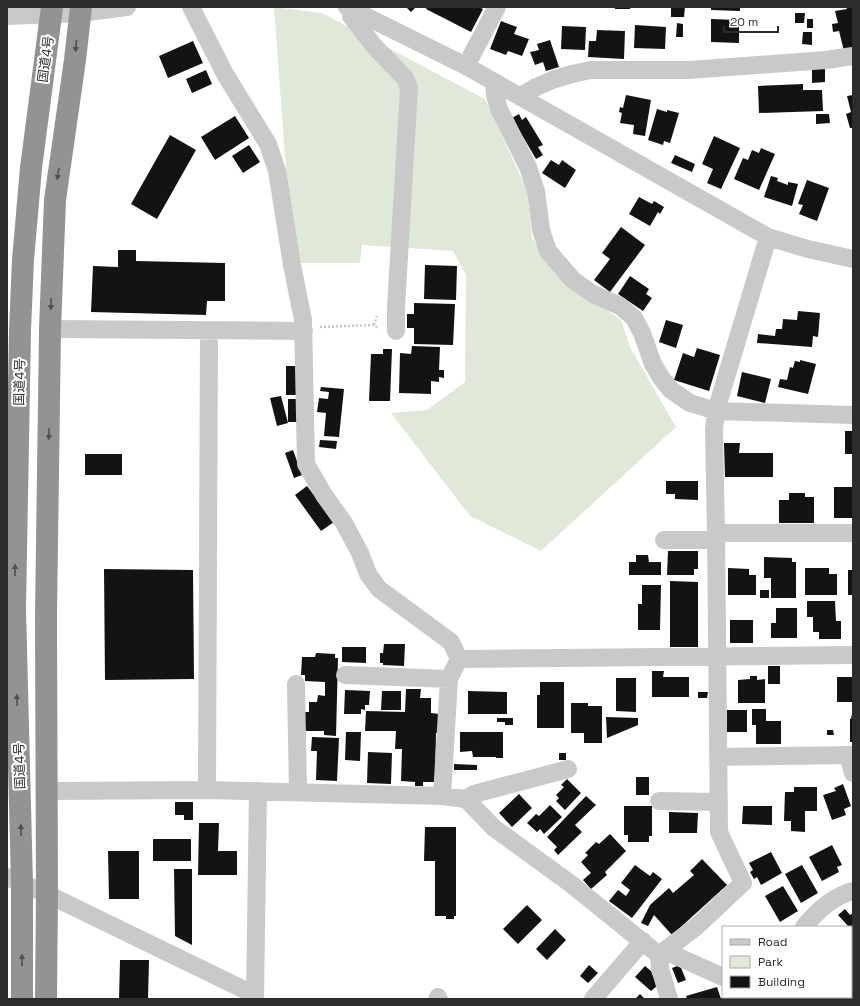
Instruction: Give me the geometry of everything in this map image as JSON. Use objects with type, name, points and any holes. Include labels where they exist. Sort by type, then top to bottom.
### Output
[{"type":"highway","name":"国道4号","points":[[46,999],[46,616],[50,329],[55,200],[75,60],[80,10]]},
{"type":"highway","name":"国道4号","points":[[22,999],[15,881],[15,608],[20,330],[23,260],[31,168],[52,11]]},
{"type":"street","points":[[7,16],[52,11],[127,7]]},
{"type":"street","points":[[191,7],[225,74],[268,144],[274,158],[282,193],[292,266],[304,320],[306,464],[324,495],[344,523],[360,553],[368,574],[380,589],[451,642],[459,659]]},
{"type":"street","points":[[350,7],[466,66],[768,237],[808,249],[853,259]]},
{"type":"street","points":[[350,7],[351,16],[374,46],[405,78],[409,88],[396,307],[396,332]]},
{"type":"street","points":[[466,66],[497,7]]},
{"type":"street","points":[[520,97],[536,87],[555,79],[591,70],[689,70],[826,60],[853,56]]},
{"type":"street","points":[[494,82],[495,95],[500,109],[528,167],[536,191],[541,230],[548,251],[573,280],[592,294],[620,306],[634,318],[642,333],[653,364],[671,390],[690,403],[716,411],[853,415]]},
{"type":"street","points":[[669,999],[660,968],[662,953],[697,926],[743,883],[719,832],[714,430],[716,411],[768,237]]},
{"type":"street","points":[[50,329],[209,331],[304,329]]},
{"type":"street","points":[[207,790],[209,331]]},
{"type":"street","points":[[664,540],[853,533]]},
{"type":"street","points":[[459,659],[853,655]]},
{"type":"street","points":[[442,796],[449,679],[459,659]]},
{"type":"street","points":[[345,674],[449,679]]},
{"type":"street","points":[[296,684],[298,792]]},
{"type":"street","points":[[718,757],[850,755],[853,773]]},
{"type":"street","points":[[466,799],[474,794],[568,769]]},
{"type":"street","points":[[15,881],[47,894],[255,997],[258,790]]},
{"type":"street","points":[[46,791],[258,790],[442,796],[466,799],[494,828],[571,884],[643,941],[662,953],[722,977]]},
{"type":"street","points":[[659,802],[719,802]]},
{"type":"street","points":[[805,926],[822,907],[847,892],[853,891]]},
{"type":"street","points":[[593,999],[643,941]]},
{"type":"path","points":[[304,329],[374,325],[382,332],[396,332]]},
{"type":"green space","points":[[274,7],[322,13],[485,99],[527,190],[532,238],[556,275],[621,320],[630,347],[676,427],[541,551],[470,516],[391,413],[427,410],[465,382],[466,275],[453,251],[362,245],[360,263],[300,263],[287,183]]},
{"type":"building","points":[[406,7],[416,7],[411,12]]},
{"type":"building","points":[[427,7],[479,7],[483,9],[471,32],[426,9]]},
{"type":"building","points":[[615,7],[631,7],[630,9],[615,9]]},
{"type":"building","points":[[671,7],[685,7],[684,17],[671,17]]},
{"type":"building","points":[[711,7],[740,7],[740,11],[711,10]]},
{"type":"building","points":[[846,7],[853,7],[853,49],[844,51],[839,31],[833,32],[832,24],[838,23],[835,11],[847,9]]},
{"type":"building","points":[[795,13],[805,13],[804,23],[795,23]]},
{"type":"building","points":[[711,19],[739,20],[739,43],[711,42]]},
{"type":"building","points":[[807,19],[813,19],[813,28],[807,28]]},
{"type":"building","points":[[501,21],[517,27],[514,34],[529,39],[522,56],[508,51],[506,55],[490,49]]},
{"type":"building","points":[[677,23],[683,24],[683,37],[676,37]]},
{"type":"building","points":[[635,25],[666,27],[665,49],[634,48]]},
{"type":"building","points":[[562,26],[586,27],[585,50],[561,49]]},
{"type":"building","points":[[597,30],[625,31],[624,59],[588,57],[589,41],[596,41]]},
{"type":"building","points":[[803,32],[812,32],[812,45],[802,44]]},
{"type":"building","points":[[550,40],[559,67],[546,71],[543,62],[535,65],[530,52],[539,50],[537,44]]},
{"type":"building","points":[[193,41],[203,63],[168,78],[159,56]]},
{"type":"building","points":[[812,68],[825,68],[825,82],[812,83]]},
{"type":"building","points":[[206,70],[212,84],[192,93],[186,79]]},
{"type":"building","points":[[803,84],[803,90],[822,90],[823,111],[759,113],[758,86]]},
{"type":"building","points":[[626,95],[651,100],[645,136],[633,134],[634,125],[620,123],[622,113],[619,112],[620,107],[623,108]]},
{"type":"building","points":[[853,95],[853,128],[850,128],[846,114],[851,112],[847,96]]},
{"type":"building","points":[[657,109],[679,113],[670,143],[664,141],[663,145],[648,140]]},
{"type":"building","points":[[519,114],[522,120],[526,117],[543,145],[538,147],[543,155],[536,159],[512,118]]},
{"type":"building","points":[[816,114],[829,114],[830,123],[816,124]]},
{"type":"building","points":[[235,116],[249,138],[215,160],[201,137]]},
{"type":"building","points":[[170,135],[196,150],[157,219],[131,204]]},
{"type":"building","points":[[714,136],[740,148],[721,189],[707,183],[713,169],[702,164]]},
{"type":"building","points":[[249,145],[260,162],[243,173],[232,156]]},
{"type":"building","points":[[761,148],[775,154],[759,190],[734,179],[743,158],[748,160],[752,150],[759,153]]},
{"type":"building","points":[[675,155],[695,164],[692,172],[671,163]]},
{"type":"building","points":[[551,160],[559,165],[562,160],[576,170],[565,188],[542,173]]},
{"type":"building","points":[[771,176],[778,178],[777,181],[788,185],[788,182],[798,184],[792,206],[764,197]]},
{"type":"building","points":[[807,180],[829,188],[817,221],[799,214],[803,205],[798,204]]},
{"type":"building","points":[[639,197],[652,204],[654,201],[664,207],[660,214],[658,212],[650,226],[629,214]]},
{"type":"building","points":[[621,227],[645,245],[610,292],[594,280],[610,259],[602,253]]},
{"type":"building","points":[[118,250],[136,250],[136,261],[225,263],[225,301],[207,301],[206,315],[91,312],[93,266],[118,267]]},
{"type":"building","points":[[425,265],[457,266],[456,300],[424,299]]},
{"type":"building","points":[[630,276],[649,289],[646,294],[652,298],[643,311],[618,294]]},
{"type":"building","points":[[414,303],[455,304],[453,345],[414,344],[414,328],[407,328],[407,314],[414,314]]},
{"type":"building","points":[[798,311],[820,313],[818,337],[813,336],[812,347],[757,343],[758,334],[775,336],[776,329],[782,329],[783,319],[797,320]]},
{"type":"building","points":[[666,320],[683,325],[676,348],[659,342]]},
{"type":"building","points":[[412,346],[440,347],[439,370],[444,370],[444,378],[439,377],[439,382],[431,381],[431,394],[399,393],[400,353],[411,354]]},
{"type":"building","points":[[697,348],[720,355],[709,391],[674,380],[683,353],[694,357]]},
{"type":"building","points":[[383,349],[392,349],[390,401],[369,401],[371,354],[383,354]]},
{"type":"building","points":[[800,360],[816,364],[808,394],[778,387],[780,379],[787,380],[790,367],[793,368],[795,361],[800,362]]},
{"type":"building","points":[[286,366],[298,366],[298,395],[286,395]]},
{"type":"building","points":[[742,372],[771,379],[765,403],[737,396]]},
{"type":"building","points":[[321,387],[344,389],[339,437],[324,436],[326,413],[317,412],[319,398],[328,399],[329,392],[320,391]]},
{"type":"building","points":[[281,396],[288,423],[277,426],[270,398]]},
{"type":"building","points":[[288,399],[298,399],[298,422],[288,422]]},
{"type":"building","points":[[845,431],[853,431],[853,454],[845,454]]},
{"type":"building","points":[[320,440],[337,441],[336,449],[319,447]]},
{"type":"building","points":[[724,443],[740,443],[739,453],[773,453],[773,477],[725,477]]},
{"type":"building","points":[[293,450],[302,475],[294,478],[285,453]]},
{"type":"building","points":[[85,454],[122,454],[122,475],[85,475]]},
{"type":"building","points":[[666,481],[698,481],[698,500],[675,499],[675,494],[666,494]]},
{"type":"building","points":[[307,486],[334,522],[321,531],[295,495]]},
{"type":"building","points":[[834,487],[853,487],[853,518],[834,518]]},
{"type":"building","points":[[789,493],[805,493],[805,497],[814,497],[814,523],[779,523],[779,500],[789,500]]},
{"type":"building","points":[[668,551],[698,551],[698,569],[694,569],[694,575],[667,575]]},
{"type":"building","points":[[636,555],[648,555],[649,562],[661,562],[661,575],[629,575],[629,562],[636,562]]},
{"type":"building","points":[[764,557],[792,558],[792,562],[796,562],[796,598],[771,598],[771,578],[764,578]]},
{"type":"building","points":[[728,568],[749,569],[749,575],[756,575],[756,595],[728,595]]},
{"type":"building","points":[[805,568],[829,568],[829,574],[837,574],[837,595],[805,595]]},
{"type":"building","points":[[104,569],[193,570],[194,679],[105,680]]},
{"type":"building","points":[[848,570],[853,570],[853,595],[848,595]]},
{"type":"building","points":[[670,581],[698,582],[698,647],[670,647]]},
{"type":"building","points":[[642,585],[661,585],[660,630],[638,630],[638,604],[642,604]]},
{"type":"building","points":[[760,590],[769,590],[769,598],[760,598]]},
{"type":"building","points":[[807,601],[835,601],[836,621],[841,621],[841,639],[819,639],[819,632],[813,632],[813,617],[807,617]]},
{"type":"building","points":[[776,608],[797,608],[797,638],[771,638],[771,623],[776,623]]},
{"type":"building","points":[[730,620],[753,620],[753,643],[730,643]]},
{"type":"building","points":[[384,644],[405,644],[404,666],[383,665],[383,663],[380,663],[380,653],[383,653]]},
{"type":"building","points":[[342,647],[366,647],[366,663],[342,662]]},
{"type":"building","points":[[316,653],[335,654],[335,658],[338,658],[336,736],[324,735],[324,731],[303,731],[304,712],[309,712],[309,702],[317,702],[318,695],[325,696],[325,682],[305,681],[305,675],[301,675],[302,657],[315,657]]},
{"type":"building","points":[[768,666],[780,666],[780,684],[768,684]]},
{"type":"building","points":[[652,671],[664,671],[663,677],[689,677],[689,697],[652,697]]},
{"type":"building","points":[[750,676],[757,676],[757,680],[765,679],[765,703],[738,703],[738,680],[750,679]]},
{"type":"building","points":[[837,677],[853,677],[853,702],[837,702]]},
{"type":"building","points":[[616,678],[636,678],[636,712],[616,711]]},
{"type":"building","points":[[540,682],[564,682],[564,728],[537,728],[537,695],[540,695]]},
{"type":"building","points":[[406,689],[421,689],[420,698],[431,698],[431,713],[439,714],[439,733],[436,733],[435,782],[423,782],[423,786],[415,786],[415,782],[401,781],[402,749],[395,749],[396,731],[365,731],[366,711],[405,712]]},
{"type":"building","points":[[345,690],[370,691],[369,705],[365,705],[365,710],[361,709],[361,714],[344,714]]},
{"type":"building","points":[[382,691],[401,691],[401,710],[381,710]]},
{"type":"building","points":[[468,691],[507,692],[507,714],[468,714]]},
{"type":"building","points":[[698,692],[708,692],[707,698],[698,698]]},
{"type":"building","points":[[571,703],[588,703],[588,706],[602,706],[602,743],[584,743],[584,733],[571,733]]},
{"type":"building","points":[[752,709],[766,709],[766,721],[781,721],[781,744],[756,744],[756,725],[752,725]]},
{"type":"building","points":[[727,710],[747,710],[747,732],[727,732]]},
{"type":"building","points":[[852,714],[853,742],[850,742],[850,719]]},
{"type":"building","points":[[606,717],[638,718],[638,725],[607,738]]},
{"type":"building","points":[[497,718],[513,718],[513,725],[505,725],[505,722],[497,722]]},
{"type":"building","points":[[827,730],[833,730],[834,735],[827,735]]},
{"type":"building","points":[[346,732],[361,732],[360,761],[345,760]]},
{"type":"building","points":[[460,732],[503,732],[503,758],[473,757],[472,751],[460,752]]},
{"type":"building","points":[[312,737],[339,738],[337,781],[316,780],[317,751],[311,751]]},
{"type":"building","points":[[368,752],[392,753],[391,784],[367,783]]},
{"type":"building","points":[[559,753],[566,753],[566,760],[559,760]]},
{"type":"building","points":[[454,764],[477,765],[477,770],[454,770]]},
{"type":"building","points":[[636,777],[649,777],[649,795],[636,795]]},
{"type":"building","points":[[567,779],[581,793],[565,810],[556,801],[559,798],[556,795],[564,787],[561,785]]},
{"type":"building","points":[[843,784],[851,806],[844,809],[846,815],[832,820],[823,795],[836,791],[834,788]]},
{"type":"building","points":[[794,787],[817,787],[817,811],[805,811],[805,832],[791,831],[791,821],[784,821],[785,792],[794,792]]},
{"type":"building","points":[[519,794],[532,808],[512,827],[499,813]]},
{"type":"building","points":[[586,796],[596,805],[575,825],[582,832],[558,855],[554,850],[557,847],[547,837]]},
{"type":"building","points":[[175,802],[193,802],[193,820],[184,820],[184,815],[175,815]]},
{"type":"building","points":[[550,805],[562,817],[544,834],[540,829],[537,832],[527,823],[536,814],[539,816]]},
{"type":"building","points":[[624,806],[652,806],[652,836],[649,836],[649,842],[628,842],[628,835],[624,835]]},
{"type":"building","points":[[743,806],[772,806],[772,825],[742,824]]},
{"type":"building","points":[[669,812],[698,813],[697,833],[669,833]]},
{"type":"building","points":[[199,823],[219,823],[218,851],[237,851],[237,875],[198,875]]},
{"type":"building","points":[[425,827],[456,827],[456,916],[454,916],[454,919],[446,919],[446,916],[435,916],[435,861],[424,861]]},
{"type":"building","points":[[610,834],[626,851],[605,872],[607,875],[591,889],[583,880],[591,873],[581,862],[588,855],[585,853],[596,842],[599,844]]},
{"type":"building","points":[[153,839],[191,839],[191,861],[153,861]]},
{"type":"building","points":[[832,845],[842,865],[837,867],[839,872],[822,881],[809,857]]},
{"type":"building","points":[[108,851],[139,851],[139,899],[109,899]]},
{"type":"building","points":[[771,852],[782,873],[761,885],[757,877],[754,879],[750,872],[753,870],[749,863]]},
{"type":"building","points":[[702,859],[727,885],[672,935],[654,915],[648,926],[641,923],[650,905],[669,888],[673,893],[694,875],[690,871]]},
{"type":"building","points":[[635,865],[650,876],[653,872],[662,879],[632,918],[609,901],[618,890],[626,896],[630,890],[621,883]]},
{"type":"building","points":[[802,865],[818,893],[801,903],[785,874]]},
{"type":"building","points":[[174,869],[192,869],[192,945],[175,936]]},
{"type":"building","points":[[783,886],[798,911],[780,922],[765,896]]},
{"type":"building","points":[[527,905],[542,920],[518,944],[503,929]]},
{"type":"building","points":[[845,909],[850,915],[853,913],[853,932],[852,926],[848,926],[838,915]]},
{"type":"building","points":[[555,929],[566,940],[547,960],[536,949]]},
{"type":"building","points":[[853,943],[852,982],[852,944]]},
{"type":"building","points":[[120,960],[149,960],[148,999],[119,999]]},
{"type":"building","points":[[589,965],[598,973],[588,983],[580,976]]},
{"type":"building","points":[[680,965],[686,980],[678,983],[672,968]]},
{"type":"building","points":[[645,966],[651,971],[657,986],[651,991],[635,977]]},
{"type":"building","points":[[717,987],[721,999],[687,999],[686,996]]},
{"type":"building","points":[[640,994],[645,999],[635,999]]},
{"type":"building","points":[[776,998],[777,999],[763,999]]},
{"type":"building","points":[[781,998],[804,998],[803,999]]}]
